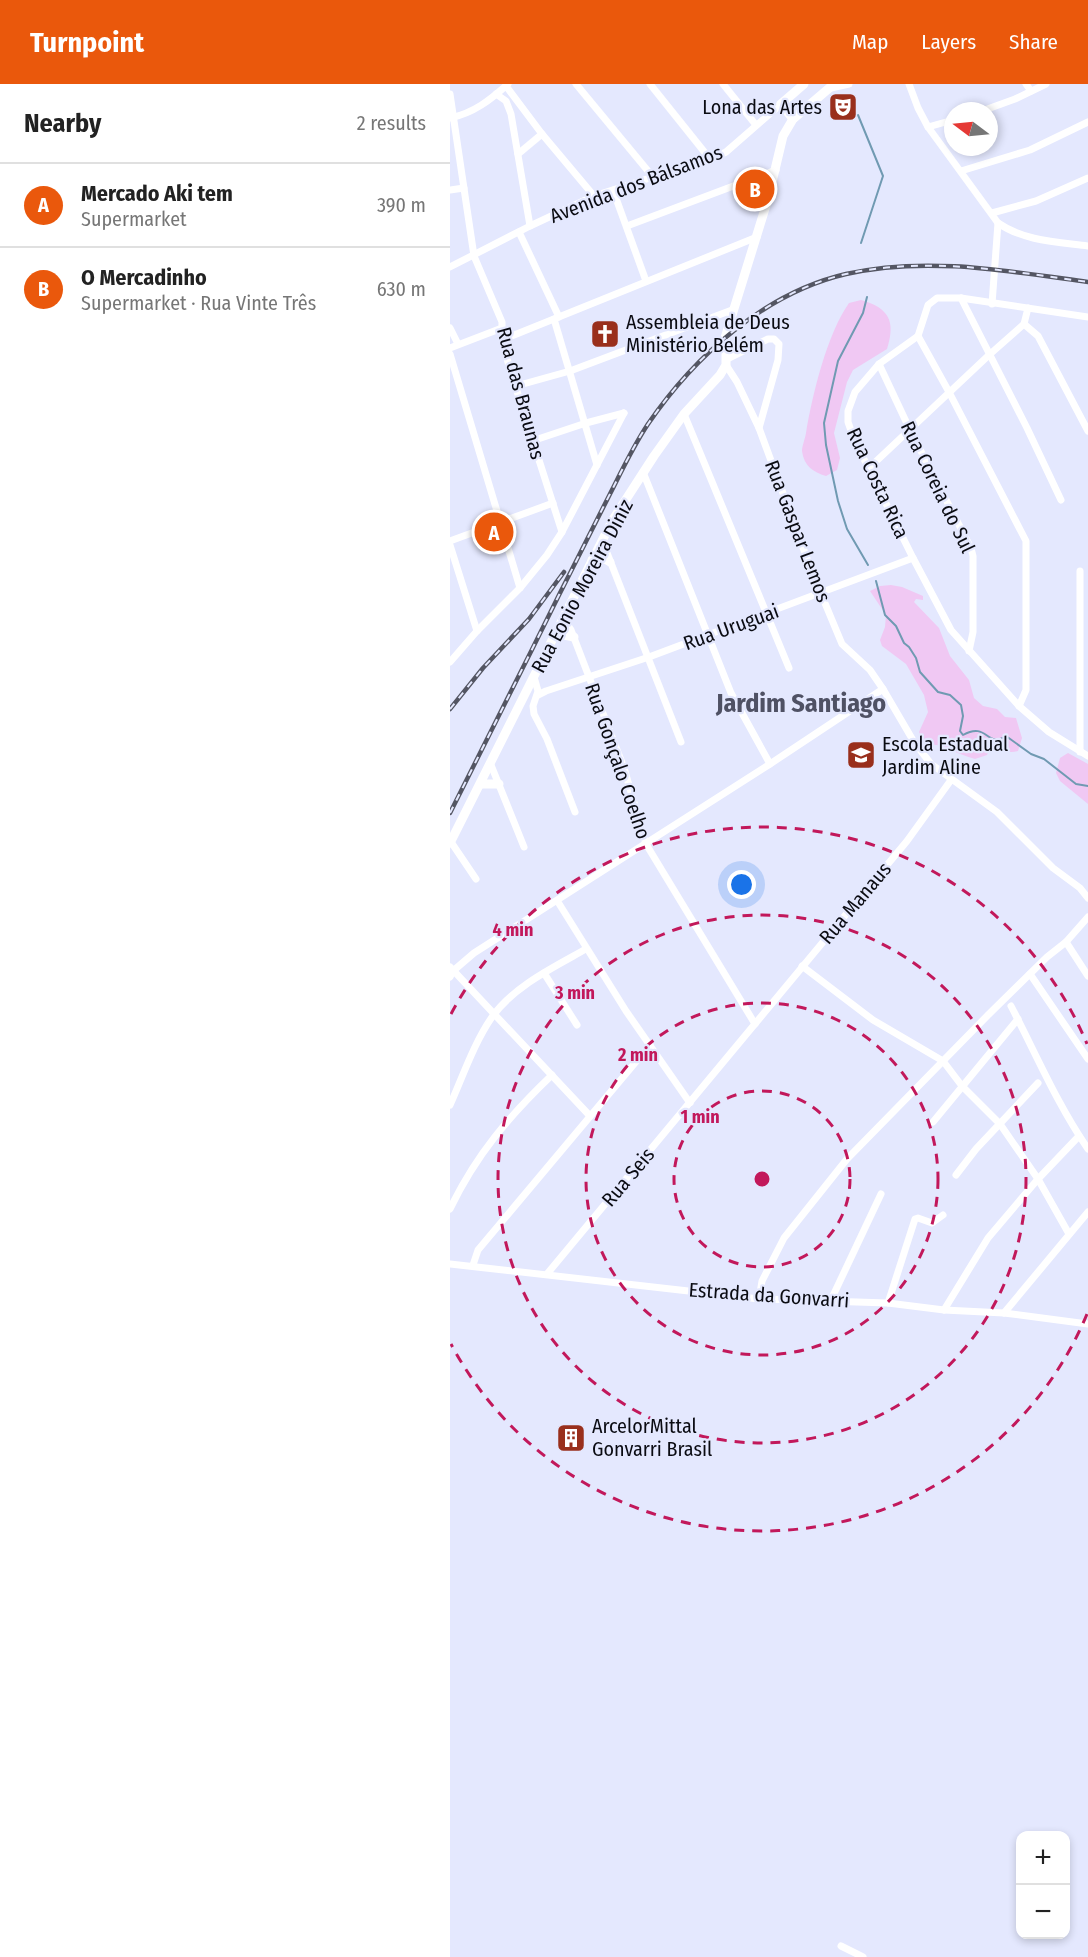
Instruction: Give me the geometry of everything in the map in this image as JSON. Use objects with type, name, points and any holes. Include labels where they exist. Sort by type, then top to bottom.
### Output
[{"type":"main road","points":[[793,119],[781,104],[803,84]]},
{"type":"main road","points":[[726,362],[724,341],[757,237],[783,136],[793,119],[831,86]]},
{"type":"main road","name":"Rua Eonio Moreira Diniz","points":[[450,843],[491,765],[528,710],[534,677],[602,540],[643,472],[684,414],[720,375],[726,362]]},
{"type":"main road","points":[[592,560],[605,559],[610,562]]},
{"type":"main road","points":[[553,637],[564,635],[574,637]]},
{"type":"main road","points":[[481,784],[499,784]]},
{"type":"street","points":[[576,84],[653,177]]},
{"type":"street","points":[[650,84],[710,159]]},
{"type":"street","points":[[723,84],[756,125]]},
{"type":"street","points":[[831,86],[849,84]]},
{"type":"street","points":[[909,84],[928,127],[998,223],[1025,236],[1088,246]]},
{"type":"street","points":[[1026,84],[1031,92]]},
{"type":"street","points":[[998,105],[1046,84]]},
{"type":"street","points":[[452,118],[479,108],[507,85],[542,134],[594,196]]},
{"type":"street","name":"Rua das Braunas","points":[[450,94],[474,256],[501,322],[502,340],[562,532]]},
{"type":"street","points":[[496,94],[506,101],[511,114],[530,225]]},
{"type":"street","name":"Avenida dos Bálsamos","points":[[450,267],[530,225],[594,196],[726,152],[781,104]]},
{"type":"street","points":[[511,114],[514,110],[522,108]]},
{"type":"street","points":[[961,171],[1030,150],[1088,122]]},
{"type":"street","points":[[928,127],[944,123]]},
{"type":"street","points":[[518,154],[542,134]]},
{"type":"street","points":[[627,226],[776,170]]},
{"type":"street","points":[[992,213],[1036,201],[1088,178]]},
{"type":"street","points":[[450,190],[464,188]]},
{"type":"street","points":[[613,190],[646,281]]},
{"type":"street","points":[[992,304],[998,223]]},
{"type":"street","points":[[519,232],[557,318],[597,465]]},
{"type":"street","points":[[502,340],[757,237]]},
{"type":"street","points":[[1019,706],[1026,690],[1027,551],[1023,533],[950,392],[918,336],[928,304],[937,298],[961,298],[1088,317]]},
{"type":"street","points":[[961,298],[1061,500]]},
{"type":"street","points":[[869,468],[1024,324],[1028,308]]},
{"type":"street","points":[[516,386],[570,371],[732,310]]},
{"type":"street","points":[[1024,324],[1038,336],[1088,431]]},
{"type":"street","points":[[450,328],[458,345]]},
{"type":"street","points":[[450,348],[502,328]]},
{"type":"street","name":"Rua Costa Rica","points":[[918,336],[879,364],[855,392],[848,411],[850,430],[946,622],[1019,706],[1049,732],[1088,756]]},
{"type":"street","points":[[726,362],[768,339],[774,339],[779,344],[780,352],[759,428]]},
{"type":"street","points":[[450,354],[520,588]]},
{"type":"street","name":"Rua Gaspar Lemos","points":[[726,362],[759,428],[842,644],[870,670],[914,742],[931,764],[997,812],[1053,868],[1080,888],[1088,898]]},
{"type":"street","name":"Rua Coreia do Sul","points":[[879,364],[974,556],[973,632],[969,651]]},
{"type":"street","points":[[450,662],[520,588],[562,532],[624,413],[532,441]]},
{"type":"street","points":[[684,414],[789,668]]},
{"type":"street","points":[[643,472],[731,693],[770,764]]},
{"type":"street","points":[[477,631],[450,543],[553,503]]},
{"type":"street","points":[[602,540],[681,742]]},
{"type":"street","name":"Rua Uruguai","points":[[538,692],[649,657],[913,558]]},
{"type":"street","points":[[1080,572],[1080,752]]},
{"type":"street","name":"Rua Gonçalo Coelho","points":[[562,618],[574,637],[590,677],[633,794],[646,844],[755,1024]]},
{"type":"street","points":[[534,677],[538,692],[528,710],[547,739],[575,812]]},
{"type":"street","points":[[590,1116],[552,1074],[451,972],[474,953],[558,902],[883,688]]},
{"type":"street","points":[[491,765],[524,847]]},
{"type":"street","name":"Rua Manaus","points":[[755,1024],[907,841],[951,780]]},
{"type":"street","points":[[450,843],[476,879]]},
{"type":"street","points":[[558,902],[586,949],[690,1103]]},
{"type":"street","points":[[759,1299],[762,1281],[784,1238],[847,1160],[1030,974],[1066,942],[1088,917]]},
{"type":"street","points":[[1066,942],[1088,976]]},
{"type":"street","points":[[450,1105],[493,1015],[515,993],[586,949]]},
{"type":"street","points":[[802,966],[873,1020],[943,1061],[962,1086],[1000,1124],[1038,1179],[1069,1234]]},
{"type":"street","points":[[544,973],[577,1025]]},
{"type":"street","points":[[1030,974],[1088,1059]]},
{"type":"street","points":[[1011,1006],[1058,1100],[1088,1149]]},
{"type":"street","points":[[933,1122],[1018,1019]]},
{"type":"street","name":"Rua Seis","points":[[547,1274],[755,1024]]},
{"type":"street","points":[[473,1266],[478,1250],[650,1045]]},
{"type":"street","points":[[450,1209],[463,1182],[486,1146],[552,1074]]},
{"type":"street","points":[[956,1174],[976,1149],[1038,1083]]},
{"type":"street","points":[[944,1310],[988,1238],[1038,1179],[1079,1136]]},
{"type":"street","points":[[831,1300],[881,1194]]},
{"type":"street","points":[[1004,1313],[1088,1212]]},
{"type":"street","points":[[888,1303],[915,1219],[932,1223],[943,1215]]},
{"type":"street","name":"Estrada da Gonvarri","points":[[450,1264],[759,1299],[888,1303],[944,1310],[1004,1313],[1088,1324]]},
{"type":"street","points":[[841,1946],[863,1957]]},
{"type":"shaded area","points":[[861,300],[878,307],[888,317],[890,339],[887,349],[853,370],[847,382],[834,433],[840,458],[837,470],[826,476],[817,473],[807,464],[802,447],[816,384],[827,348],[849,303]]},
{"type":"shaded area","points":[[891,585],[923,596],[923,600],[916,599],[914,602],[939,628],[950,656],[969,680],[974,698],[983,706],[997,709],[1005,717],[1016,718],[1022,738],[1018,751],[989,750],[987,755],[975,759],[925,741],[919,732],[928,712],[924,695],[906,664],[882,646],[880,640],[885,627],[886,615],[870,591],[880,586]]},
{"type":"shaded area","points":[[1068,753],[1088,764],[1088,804],[1060,781],[1056,773],[1060,758]]},
{"type":"waterway","points":[[858,115],[883,176],[861,243]]},
{"type":"waterway","points":[[867,297],[863,313],[838,361],[824,423],[826,445],[838,501],[847,529],[868,565]]},
{"type":"waterway","points":[[876,581],[885,615],[896,626],[904,643],[916,658],[920,672],[938,692],[950,695],[961,705],[963,716],[960,731],[963,735],[977,731],[994,739],[1006,736],[1031,754],[1044,759],[1076,784],[1088,786]]},
{"type":"railway","points":[[450,813],[638,440],[666,399],[687,375],[734,331],[759,312],[816,283],[846,274],[876,269],[906,266],[967,267],[1088,282]]},
{"type":"railway","points":[[450,709],[483,668],[529,619],[564,572]]},
{"type":"place","name":"Lona das Artes","points":[[843,107]]},
{"type":"place","name":"O Mercadinho","points":[[755,189]]},
{"type":"place","name":"Assembleia de Deus Ministério Belém","points":[[605,334]]},
{"type":"place","name":"Mercado Aki tem","points":[[494,532]]},
{"type":"place","name":"Escola Estadual Jardim Aline","points":[[861,755]]},
{"type":"place","name":"ArcelorMittal Gonvarri Brasil","points":[[571,1438]]},
{"type":"district","name":"Jardim Santiago","points":[[801,703]]}]
